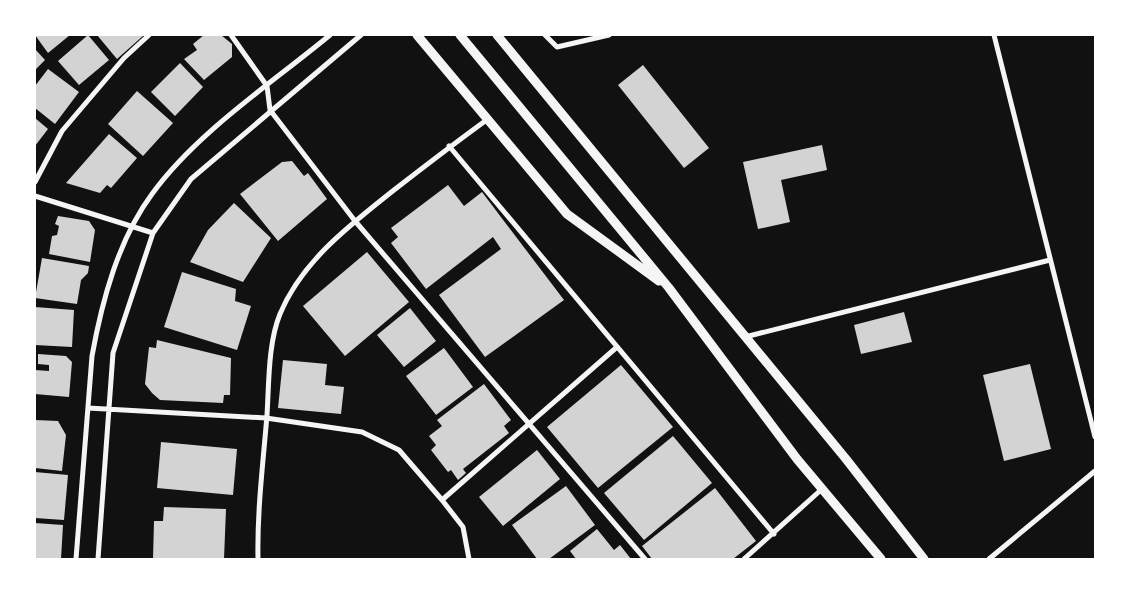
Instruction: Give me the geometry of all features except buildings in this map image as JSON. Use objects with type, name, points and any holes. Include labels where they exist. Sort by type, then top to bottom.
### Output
[{"type":"street","points":[[35,182],[62,131],[124,58],[149,35]]},
{"type":"street","points":[[231,35],[267,86],[270,110],[356,221],[645,559]]},
{"type":"street","points":[[76,559],[92,356],[98,324],[115,268],[132,226],[152,194],[181,159],[330,35]]},
{"type":"street","points":[[98,559],[113,354],[153,233],[192,179],[270,110],[361,35]]},
{"type":"street","points":[[417,35],[567,214],[669,288]]},
{"type":"street","points":[[460,35],[669,288],[822,489],[881,559]]},
{"type":"street","points":[[497,35],[846,459],[924,559]]},
{"type":"street","points":[[545,35],[557,47],[609,35]]},
{"type":"street","points":[[994,35],[1095,437]]},
{"type":"street","points":[[258,559],[257,519],[271,358],[279,315],[304,272],[356,221],[449,146],[488,119]]},
{"type":"street","points":[[449,146],[774,534]]},
{"type":"street","points":[[35,196],[153,233]]},
{"type":"street","points":[[744,337],[1050,260]]},
{"type":"street","points":[[442,500],[617,347]]},
{"type":"street","points":[[88,408],[266,418],[362,432],[399,450],[442,500],[462,527],[469,559]]},
{"type":"street","points":[[989,559],[1095,471]]},
{"type":"street","points":[[744,559],[822,489]]}]
